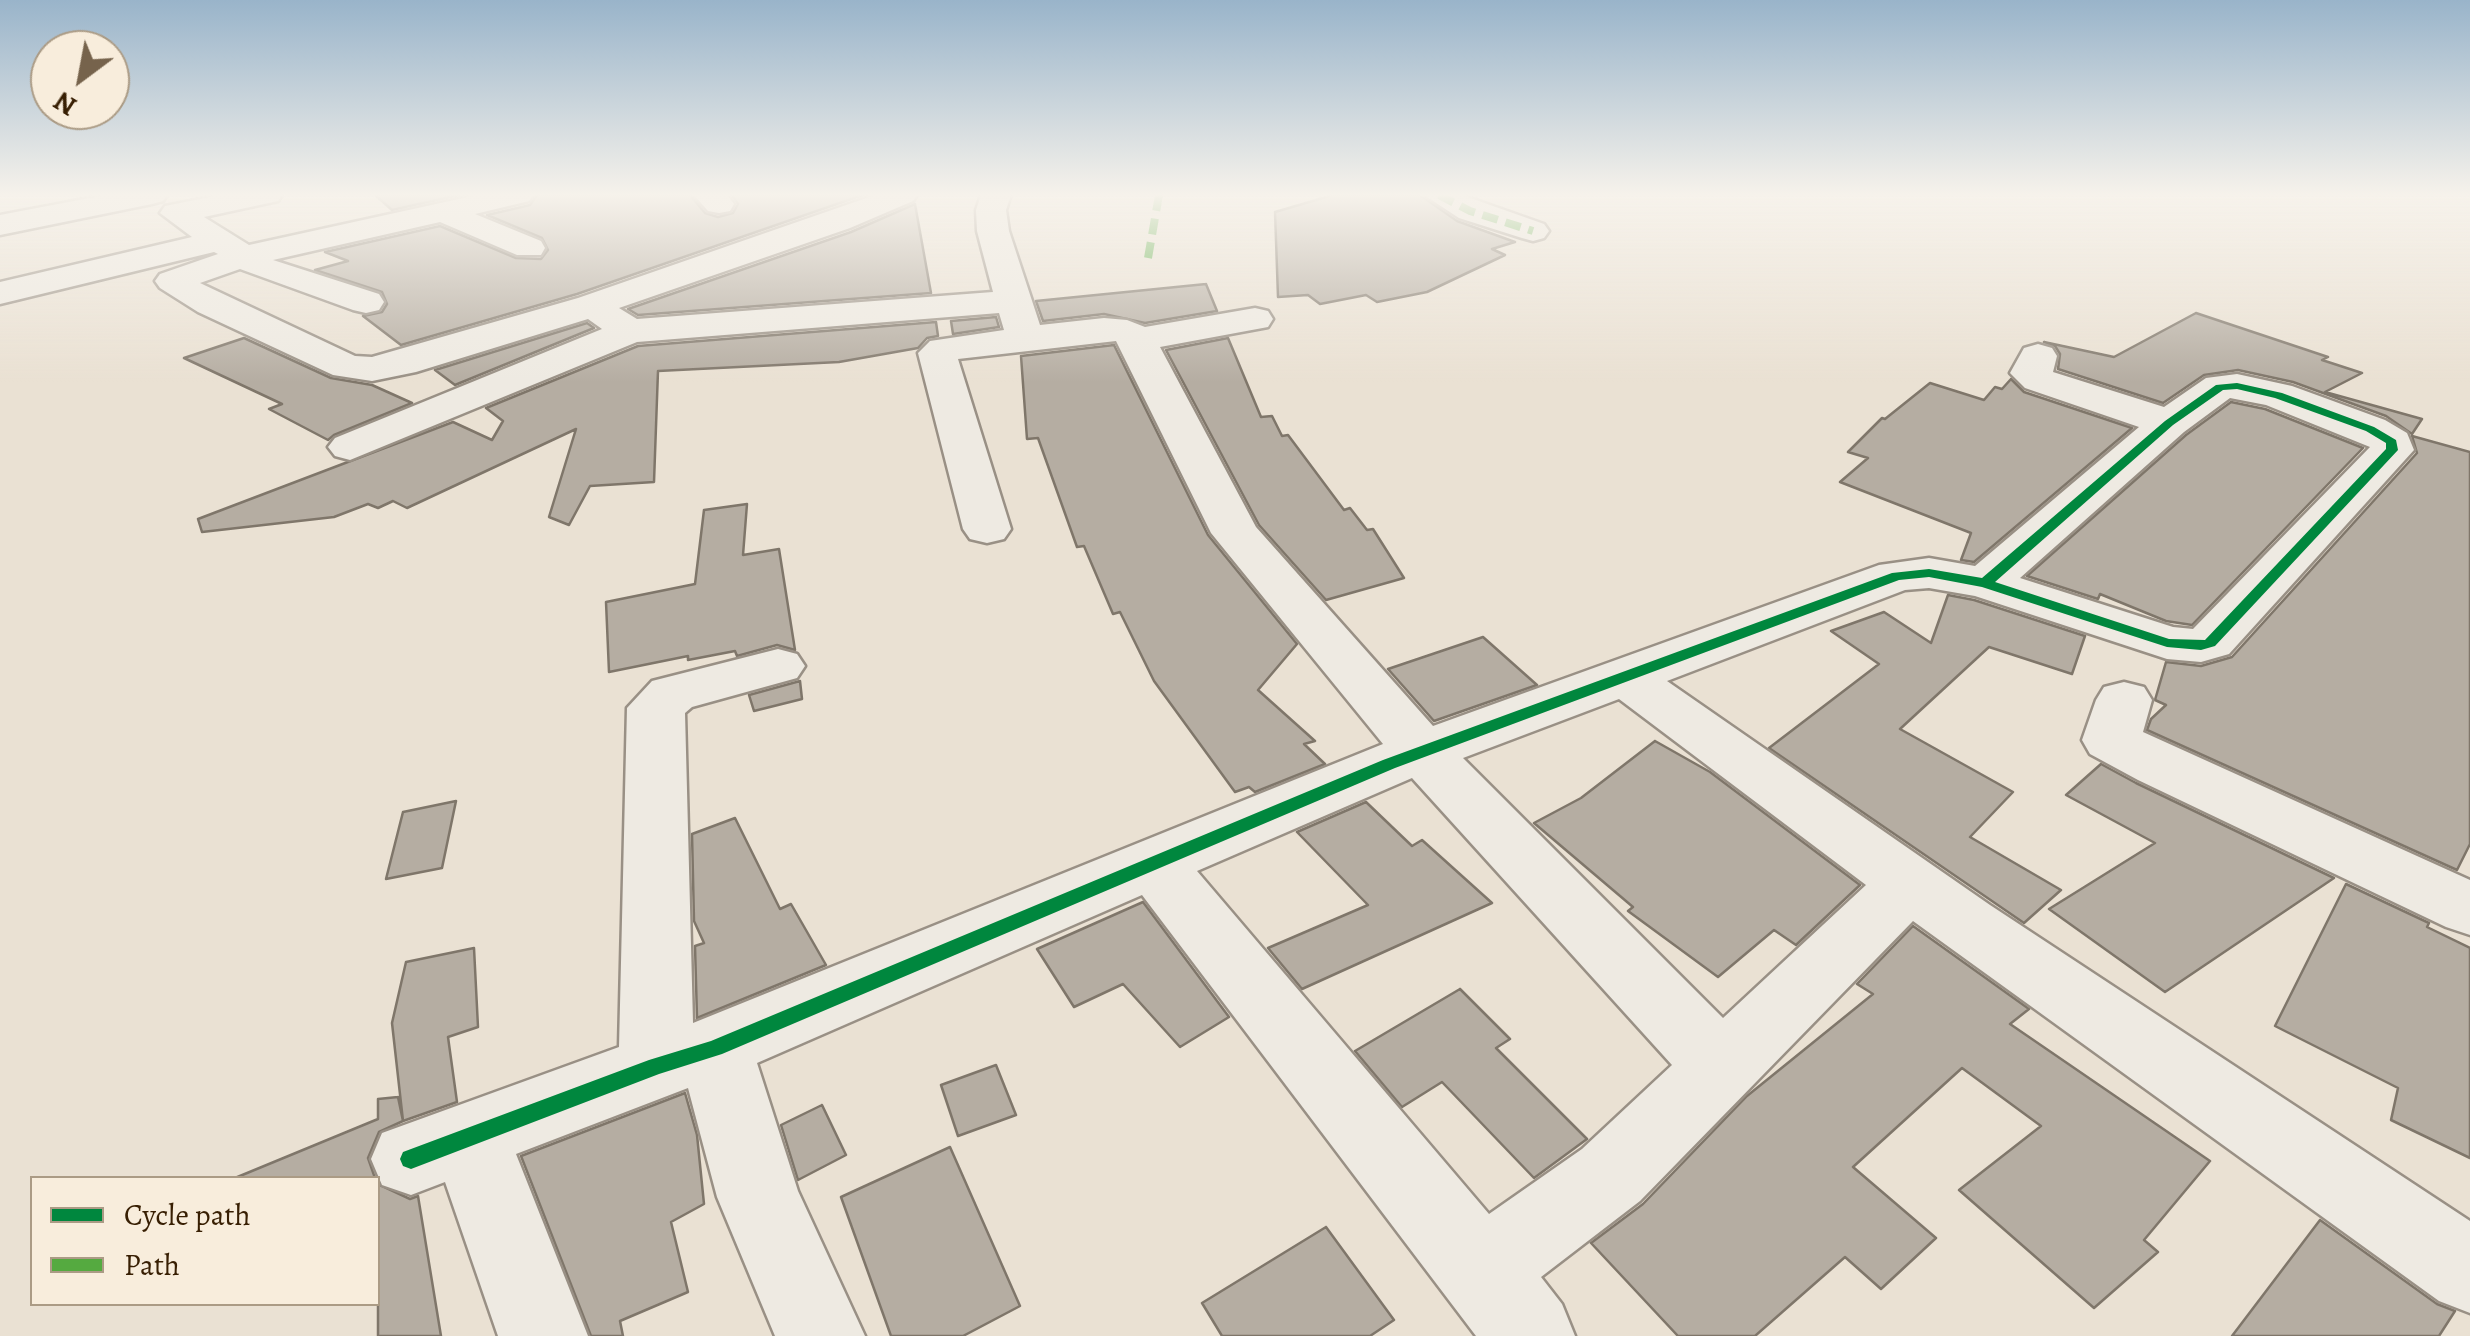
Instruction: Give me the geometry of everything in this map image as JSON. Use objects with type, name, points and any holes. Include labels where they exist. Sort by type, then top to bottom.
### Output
[{"type":"street","points":[[0,293],[186,257]]},
{"type":"street","points":[[215,257],[172,281],[260,328],[362,370],[402,364],[733,257]]},
{"type":"street","points":[[247,257],[297,281],[366,302]]},
{"type":"street","points":[[1001,257],[1025,338]]},
{"type":"street","points":[[350,448],[630,331],[1012,300]]},
{"type":"street","points":[[591,306],[630,331]]},
{"type":"street","points":[[1136,340],[1256,319]]},
{"type":"street","points":[[988,529],[937,353],[944,348],[1111,328],[1127,331],[1136,340],[1235,533],[1422,752],[1723,1068]]},
{"type":"street","points":[[2038,356],[2030,373],[2039,380],[2169,423]]},
{"type":"street","points":[[543,1336],[440,1148],[685,1057],[1422,752],[1897,576],[1928,573],[1985,584],[2168,644],[2201,646],[2210,642],[2394,447],[2386,437],[2370,429],[2278,395],[2237,386],[2220,387],[2169,423],[1985,584]]},
{"type":"street","points":[[778,666],[672,694],[656,708],[685,1057],[758,1197],[820,1336]]},
{"type":"street","points":[[1625,677],[1910,884],[2470,1271]]},
{"type":"street","points":[[2124,700],[2111,740],[2159,766],[2470,908]]},
{"type":"street","points":[[1153,863],[1530,1336]]},
{"type":"street","points":[[1480,1270],[1611,1174],[1910,884]]},
{"type":"building","points":[[339,257],[683,257],[577,294],[401,345],[363,316],[382,312],[387,304],[382,292],[315,270],[348,261]]},
{"type":"building","points":[[778,257],[925,257],[931,293],[638,315],[628,309]]},
{"type":"building","points":[[1277,257],[1500,257],[1427,292],[1377,302],[1366,295],[1320,304],[1308,295],[1278,297]]},
{"type":"building","points":[[1206,284],[1217,311],[1145,323],[1104,314],[1043,321],[1036,301]]},
{"type":"building","points":[[2196,313],[2328,357],[2322,360],[2362,373],[2325,392],[2422,419],[2412,434],[2386,416],[2293,382],[2238,370],[2204,375],[2163,403],[2058,369],[2060,354],[2055,346],[2044,342],[2114,357]]},
{"type":"building","points":[[996,317],[999,327],[953,334],[951,321]]},
{"type":"building","points":[[936,322],[938,336],[927,338],[918,348],[839,362],[658,371],[654,482],[590,486],[569,525],[549,517],[576,429],[407,508],[393,501],[378,508],[368,504],[334,517],[202,532],[198,519],[453,422],[492,440],[503,421],[486,408],[638,346]]},
{"type":"building","points":[[587,323],[594,328],[455,385],[435,370]]},
{"type":"building","points":[[244,338],[331,378],[372,385],[412,403],[328,440],[269,409],[282,404],[184,358]]},
{"type":"building","points":[[1228,338],[1261,417],[1272,416],[1282,436],[1288,435],[1344,510],[1350,508],[1367,530],[1373,529],[1404,578],[1326,600],[1259,525],[1166,350]]},
{"type":"building","points":[[1114,345],[1208,535],[1297,644],[1258,690],[1315,741],[1304,744],[1325,764],[1255,792],[1249,787],[1235,792],[1154,681],[1120,612],[1113,614],[1084,546],[1077,547],[1038,438],[1027,439],[1021,356]]},
{"type":"building","points":[[2011,379],[2024,392],[2132,428],[1974,562],[1961,560],[1971,533],[1840,482],[1868,458],[1848,452],[1882,418],[1930,383],[1984,400],[1995,387],[2002,389]]},
{"type":"building","points":[[2231,402],[2265,409],[2363,448],[2192,625],[2166,621],[2100,594],[2098,599],[2027,576],[2186,435]]},
{"type":"building","points":[[2412,436],[2470,452],[2470,844],[2457,870],[2147,730],[2151,719],[2166,705],[2155,700],[2166,662],[2201,666],[2232,657],[2417,453]]},
{"type":"building","points":[[747,504],[743,555],[779,549],[795,650],[777,645],[737,656],[735,651],[688,660],[688,656],[609,672],[606,602],[695,584],[704,510]]},
{"type":"building","points":[[1948,595],[2085,636],[2072,674],[1989,647],[1900,729],[2013,792],[1970,837],[2061,890],[2024,923],[1769,748],[1879,664],[1831,631],[1884,612],[1931,643]]},
{"type":"building","points":[[1483,637],[1537,685],[1434,721],[1388,669]]},
{"type":"building","points":[[800,681],[802,699],[754,711],[749,695]]},
{"type":"building","points":[[1655,741],[1710,772],[1860,885],[1796,945],[1774,930],[1718,977],[1628,911],[1633,907],[1534,823],[1581,798]]},
{"type":"building","points":[[2101,764],[2334,878],[2165,992],[2049,909],[2155,843],[2066,795]]},
{"type":"building","points":[[456,801],[442,868],[386,879],[403,812]]},
{"type":"building","points":[[1366,802],[1412,846],[1422,840],[1492,903],[1302,989],[1268,948],[1368,905],[1297,832]]},
{"type":"building","points":[[735,818],[780,909],[791,904],[826,965],[697,1018],[695,946],[704,943],[694,921],[692,834]]},
{"type":"building","points":[[2346,884],[2429,923],[2427,927],[2470,948],[2470,1158],[2391,1120],[2398,1088],[2275,1026]]},
{"type":"building","points":[[1143,902],[1229,1017],[1180,1047],[1123,984],[1074,1007],[1037,949]]},
{"type":"building","points":[[1913,926],[2029,1009],[2010,1024],[2210,1161],[2144,1240],[2158,1252],[2094,1308],[1959,1190],[2041,1126],[1962,1068],[1853,1167],[1936,1238],[1881,1289],[1845,1257],[1755,1336],[1678,1336],[1591,1243],[1643,1204],[1747,1096],[1873,994],[1857,984]]},
{"type":"building","points":[[474,948],[478,1027],[448,1037],[457,1102],[403,1121],[392,1023],[406,962]]},
{"type":"building","points":[[1460,989],[1510,1039],[1496,1048],[1587,1139],[1534,1178],[1442,1082],[1402,1107],[1355,1051]]},
{"type":"building","points":[[996,1065],[1016,1115],[958,1136],[941,1085]]},
{"type":"building","points":[[685,1093],[697,1135],[704,1204],[671,1222],[688,1292],[620,1321],[623,1336],[591,1336],[521,1156]]},
{"type":"building","points":[[398,1097],[403,1121],[379,1132],[368,1158],[374,1176],[240,1176],[378,1119],[378,1099]]},
{"type":"building","points":[[822,1105],[846,1155],[798,1180],[781,1125]]},
{"type":"building","points":[[950,1147],[1020,1306],[963,1336],[891,1336],[841,1197]]},
{"type":"building","points":[[380,1185],[410,1199],[418,1196],[441,1336],[378,1336]]},
{"type":"building","points":[[2320,1220],[2437,1304],[2455,1311],[2439,1336],[2232,1336]]},
{"type":"building","points":[[1326,1227],[1394,1320],[1370,1336],[1222,1336],[1202,1303]]},
{"type":"cycle path","points":[[411,1159],[656,1066],[715,1048],[1389,764],[1897,576],[1929,573],[1985,583],[2167,643],[2210,643],[2392,450],[2392,442],[2370,429],[2278,395],[2237,386],[2220,387],[2169,423],[1985,583]]}]
